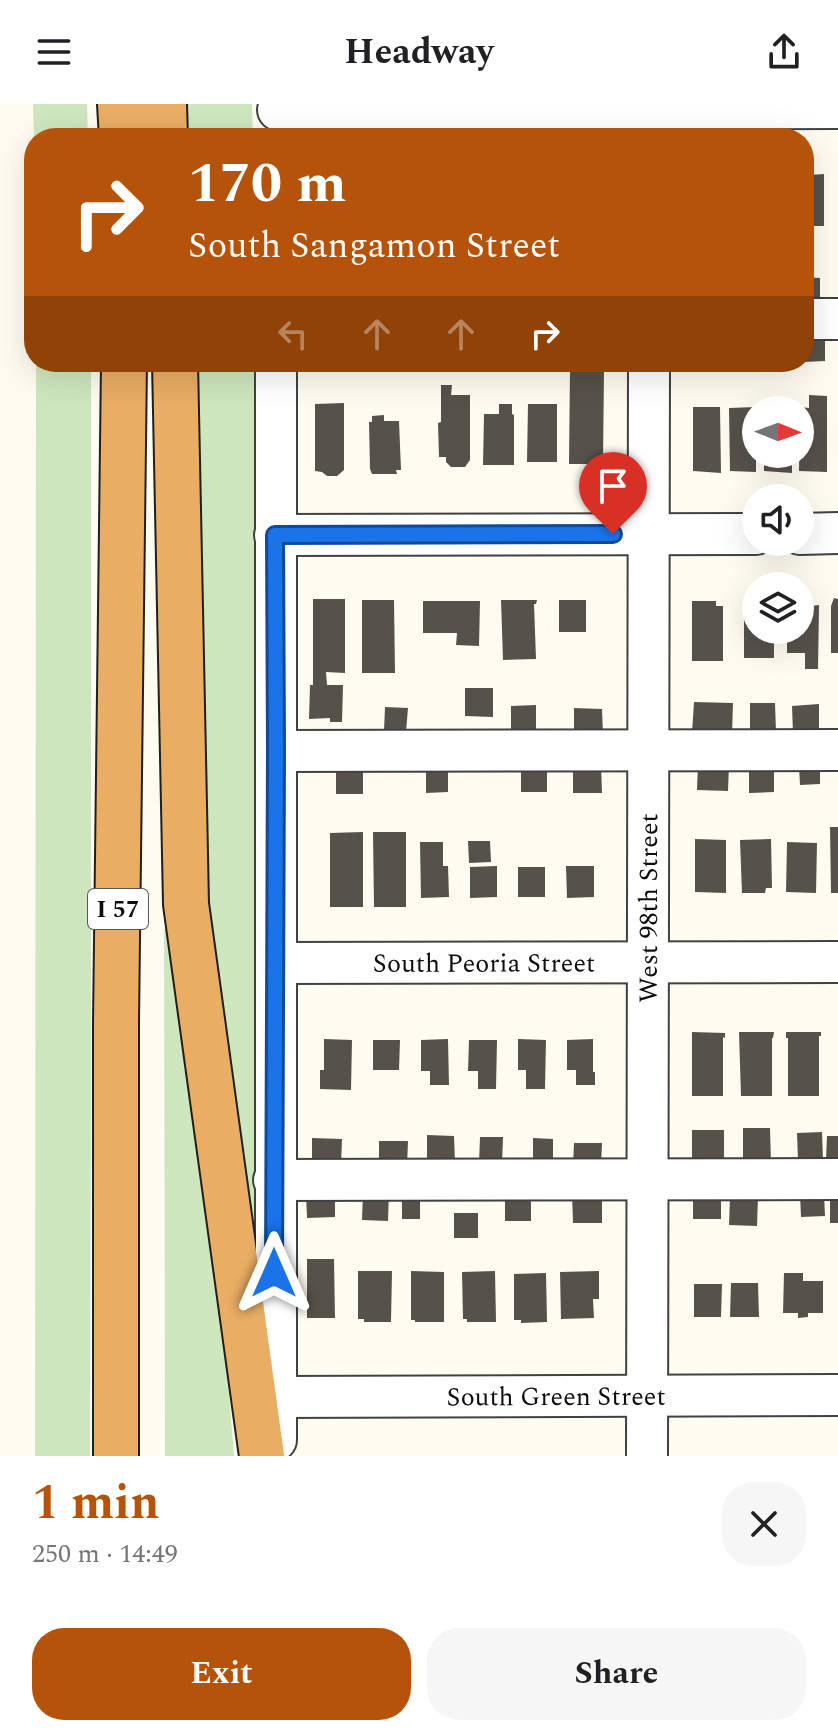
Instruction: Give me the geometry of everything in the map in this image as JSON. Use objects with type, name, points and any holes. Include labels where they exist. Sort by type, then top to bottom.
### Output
[{"type":"highway","points":[[120,104],[121,128]]},
{"type":"highway","points":[[164,104],[165,128]]},
{"type":"highway","name":"I 57","points":[[116,1456],[116,1023],[124,372]]},
{"type":"highway","points":[[175,372],[186,904],[262,1456]]},
{"type":"street","points":[[278,117],[650,117],[838,108]]},
{"type":"street","points":[[814,319],[838,319]]},
{"type":"street","points":[[276,372],[276,1456]]},
{"type":"street","name":"West 98th Street","points":[[647,1456],[649,372]]},
{"type":"street","points":[[814,534],[838,533]]},
{"type":"street","points":[[275,535],[742,534]]},
{"type":"street","points":[[276,751],[838,750]]},
{"type":"street","name":"South Peoria Street","points":[[276,963],[838,962]]},
{"type":"street","points":[[274,1180],[838,1179]]},
{"type":"street","name":"South Green Street","points":[[274,1397],[838,1395]]},
{"type":"green space","points":[[33,104],[87,104],[88,128],[34,128]]},
{"type":"green space","points":[[187,104],[252,104],[253,128],[188,128]]},
{"type":"green space","points":[[36,372],[91,372],[90,1456],[35,1456]]},
{"type":"green space","points":[[195,372],[254,372],[254,1282],[201,870]]},
{"type":"green space","points":[[164,929],[178,930],[234,1456],[165,1456]]},
{"type":"building","points":[[824,174],[824,226],[814,226],[814,175]]},
{"type":"building","points":[[814,278],[820,278],[820,304],[814,304]]},
{"type":"building","points":[[814,334],[825,334],[825,361],[814,362]]},
{"type":"building","points":[[570,372],[604,372],[603,464],[601,469],[587,469],[587,464],[569,464]]},
{"type":"building","points":[[441,385],[452,385],[451,395],[470,395],[470,460],[465,467],[451,467],[446,457],[439,457]]},
{"type":"building","points":[[809,395],[827,396],[827,472],[799,471],[799,468],[814,468],[814,396]]},
{"type":"building","points":[[344,403],[344,470],[337,476],[327,476],[315,471],[315,404]]},
{"type":"building","points":[[499,404],[512,404],[514,465],[483,465],[484,414],[499,414]]},
{"type":"building","points":[[528,404],[557,404],[557,462],[527,462]]},
{"type":"building","points":[[693,407],[720,407],[721,473],[693,471]]},
{"type":"building","points":[[729,408],[742,408],[742,468],[756,468],[756,472],[730,471]]},
{"type":"building","points":[[384,415],[384,421],[399,421],[401,470],[396,470],[397,474],[372,474],[370,469],[369,422],[372,422],[372,416]]},
{"type":"building","points":[[764,468],[792,468],[792,473],[764,471]]},
{"type":"building","points":[[834,598],[838,599],[838,653],[831,653],[831,606]]},
{"type":"building","points":[[313,599],[345,599],[345,673],[326,672],[327,685],[343,685],[342,722],[330,722],[330,718],[309,719],[310,685],[313,685]]},
{"type":"building","points":[[362,600],[394,600],[395,673],[362,673]]},
{"type":"building","points":[[501,600],[537,600],[534,604],[536,659],[503,660]]},
{"type":"building","points":[[559,600],[586,600],[586,632],[559,632]]},
{"type":"building","points":[[423,601],[480,601],[479,646],[456,645],[457,633],[423,633]]},
{"type":"building","points":[[692,601],[716,601],[716,606],[723,606],[723,661],[692,661]]},
{"type":"building","points":[[819,605],[818,669],[805,669],[805,653],[787,653],[787,644],[814,644],[814,606]]},
{"type":"building","points":[[744,644],[774,644],[774,658],[744,658]]},
{"type":"building","points":[[465,688],[493,688],[493,717],[465,716]]},
{"type":"building","points":[[694,702],[733,703],[732,735],[692,733]]},
{"type":"building","points":[[750,703],[775,703],[776,732],[750,732]]},
{"type":"building","points":[[819,704],[819,733],[793,734],[792,706]]},
{"type":"building","points":[[536,705],[536,732],[511,733],[511,706]]},
{"type":"building","points":[[385,707],[408,708],[406,732],[384,731]]},
{"type":"building","points":[[574,708],[602,709],[603,736],[574,736]]},
{"type":"building","points":[[698,763],[729,764],[728,791],[697,790]]},
{"type":"building","points":[[573,765],[601,765],[602,793],[573,793]]},
{"type":"building","points":[[774,765],[774,792],[749,793],[749,766]]},
{"type":"building","points":[[336,766],[363,767],[363,794],[336,794]]},
{"type":"building","points":[[799,766],[820,766],[820,784],[800,785]]},
{"type":"building","points":[[426,767],[448,767],[448,792],[426,793]]},
{"type":"building","points":[[521,767],[547,767],[547,792],[521,792]]},
{"type":"building","points":[[830,827],[838,827],[838,893],[831,893]]},
{"type":"building","points":[[363,832],[363,907],[330,907],[330,833]]},
{"type":"building","points":[[373,832],[406,832],[406,907],[374,907]]},
{"type":"building","points":[[695,839],[726,840],[726,893],[695,892]]},
{"type":"building","points":[[771,839],[772,888],[766,888],[765,893],[742,893],[740,840]]},
{"type":"building","points":[[468,841],[490,841],[491,862],[469,863]]},
{"type":"building","points":[[420,842],[443,842],[443,866],[448,866],[449,897],[421,898]]},
{"type":"building","points":[[787,842],[817,843],[816,893],[786,892]]},
{"type":"building","points":[[497,866],[497,897],[470,898],[470,867]]},
{"type":"building","points":[[566,866],[594,866],[594,897],[567,898]]},
{"type":"building","points":[[518,867],[545,867],[545,897],[518,897]]},
{"type":"building","points":[[692,1032],[725,1033],[723,1096],[692,1096]]},
{"type":"building","points":[[739,1032],[774,1032],[772,1096],[741,1096]]},
{"type":"building","points":[[786,1032],[821,1032],[819,1096],[788,1096]]},
{"type":"building","points":[[324,1039],[352,1040],[351,1090],[320,1089],[320,1070],[324,1070]]},
{"type":"building","points":[[448,1039],[449,1085],[430,1085],[430,1071],[421,1071],[421,1040]]},
{"type":"building","points":[[518,1039],[546,1040],[545,1089],[526,1089],[526,1070],[518,1070]]},
{"type":"building","points":[[593,1039],[595,1085],[576,1085],[576,1070],[567,1070],[567,1040]]},
{"type":"building","points":[[373,1040],[400,1040],[399,1070],[373,1070]]},
{"type":"building","points":[[469,1040],[497,1040],[496,1089],[478,1089],[478,1071],[468,1071]]},
{"type":"building","points":[[743,1128],[770,1128],[771,1164],[743,1164]]},
{"type":"building","points":[[692,1130],[724,1130],[724,1162],[692,1162]]},
{"type":"building","points":[[822,1132],[823,1160],[798,1161],[797,1133]]},
{"type":"building","points":[[427,1135],[454,1136],[455,1163],[427,1163]]},
{"type":"building","points":[[827,1136],[838,1136],[838,1160],[826,1160]]},
{"type":"building","points":[[480,1137],[503,1137],[502,1164],[479,1164]]},
{"type":"building","points":[[312,1138],[342,1139],[341,1167],[312,1166]]},
{"type":"building","points":[[533,1138],[553,1139],[553,1164],[533,1164]]},
{"type":"building","points":[[379,1141],[408,1141],[407,1167],[379,1167]]},
{"type":"building","points":[[574,1143],[602,1143],[601,1166],[573,1166]]},
{"type":"building","points":[[363,1192],[389,1192],[388,1221],[362,1220]]},
{"type":"building","points":[[306,1193],[335,1193],[335,1217],[307,1218]]},
{"type":"building","points":[[402,1193],[420,1194],[420,1219],[402,1219]]},
{"type":"building","points":[[505,1193],[531,1193],[531,1221],[505,1221]]},
{"type":"building","points":[[693,1193],[721,1194],[721,1219],[693,1219]]},
{"type":"building","points":[[572,1194],[602,1194],[602,1223],[573,1223]]},
{"type":"building","points":[[800,1194],[824,1194],[825,1216],[801,1217]]},
{"type":"building","points":[[830,1194],[838,1194],[838,1223],[830,1223]]},
{"type":"building","points":[[730,1196],[758,1197],[757,1226],[729,1225]]},
{"type":"building","points":[[454,1213],[478,1213],[478,1238],[454,1238]]},
{"type":"building","points":[[307,1259],[334,1259],[335,1318],[307,1318]]},
{"type":"building","points":[[358,1271],[392,1271],[391,1322],[364,1322],[364,1319],[358,1319]]},
{"type":"building","points":[[411,1271],[444,1272],[444,1322],[411,1320]]},
{"type":"building","points":[[495,1271],[496,1322],[467,1322],[463,1319],[462,1272]]},
{"type":"building","points":[[599,1271],[599,1299],[593,1299],[594,1318],[561,1319],[560,1272]]},
{"type":"building","points":[[546,1273],[547,1322],[521,1323],[521,1320],[514,1320],[514,1274]]},
{"type":"building","points":[[784,1273],[803,1273],[803,1281],[823,1281],[823,1313],[808,1313],[808,1317],[798,1318],[798,1313],[783,1313]]},
{"type":"building","points":[[731,1283],[758,1283],[759,1317],[730,1317]]},
{"type":"building","points":[[694,1284],[722,1284],[721,1317],[694,1317]]},
{"type":"route","points":[[274,1273],[275,535],[613,534]]}]
